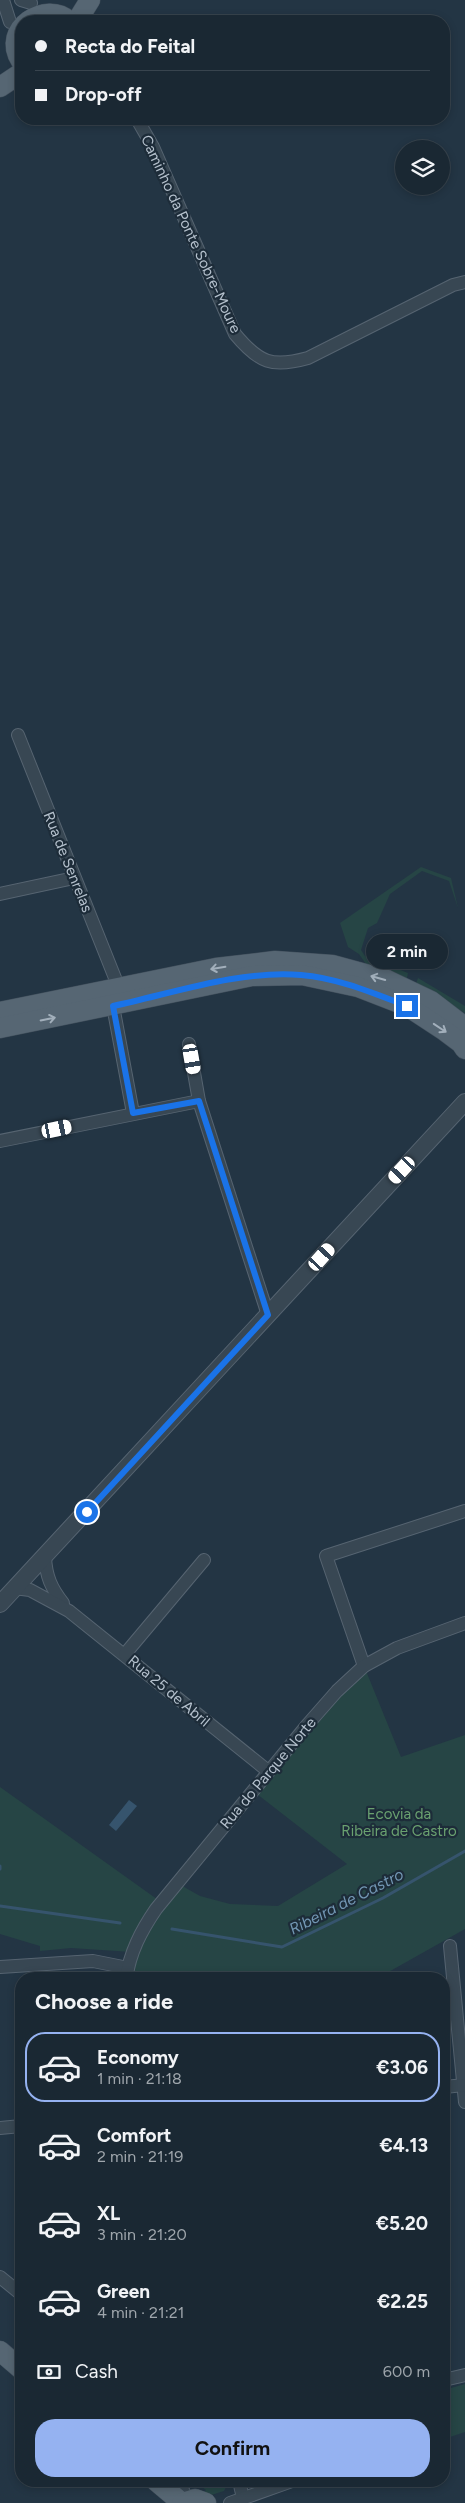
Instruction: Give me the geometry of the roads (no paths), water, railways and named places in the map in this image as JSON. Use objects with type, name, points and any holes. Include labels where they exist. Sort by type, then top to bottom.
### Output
[{"type":"main road","points":[[81,15],[90,0]]},
{"type":"main road","points":[[15,54],[6,36],[15,14],[38,2],[62,11],[65,15]]},
{"type":"main road","points":[[0,87],[15,78]]},
{"type":"main road","points":[[0,1028],[216,968],[265,962],[332,965],[388,980],[431,1002],[465,1027]]},
{"type":"main road","points":[[0,1012],[116,997],[252,976],[302,975],[358,987],[407,1006],[456,1039],[465,1049]]},
{"type":"main road","points":[[0,2351],[15,2364]]},
{"type":"main road","points":[[166,2487],[190,2502]]},
{"type":"street","points":[[3,0],[6,36]]},
{"type":"street","name":"Caminho da Ponte Sobre-Moure","points":[[140,125],[152,147],[235,334],[249,351],[264,361],[289,363],[308,358],[453,285],[465,282]]},
{"type":"street","name":"Rua de Senrelas","points":[[18,735],[74,878],[116,997],[133,1113]]},
{"type":"street","points":[[0,894],[74,878]]},
{"type":"street","points":[[189,1044],[199,1101],[268,1315]]},
{"type":"street","points":[[0,1141],[199,1101]]},
{"type":"street","points":[[0,1604],[465,1102]]},
{"type":"street","points":[[364,1666],[326,1556],[465,1510]]},
{"type":"street","name":"Rua 25 de Abril","points":[[45,1557],[46,1574],[52,1589],[69,1610]]},
{"type":"street","points":[[125,1654],[204,1560]]},
{"type":"street","name":"Rua 25 de Abril","points":[[14,1588],[38,1593],[69,1610],[268,1771]]},
{"type":"street","name":"Rua do Parque Norte","points":[[127,1972],[141,1931],[156,1909],[268,1771],[338,1691],[364,1666],[397,1648],[465,1623]]},
{"type":"street","points":[[450,1946],[465,2102]]},
{"type":"street","points":[[0,1967],[93,1960],[124,1972]]},
{"type":"street","points":[[450,2086],[464,2085]]},
{"type":"street","points":[[0,2128],[15,2127]]},
{"type":"street","points":[[0,2277],[15,2289]]},
{"type":"street","points":[[450,2379],[465,2375]]},
{"type":"street","points":[[181,2487],[190,2502]]},
{"type":"street","points":[[240,2487],[243,2498]]},
{"type":"street","points":[[230,2503],[275,2487]]},
{"type":"water","points":[[129,1800],[137,1806],[116,1831],[109,1825]]},
{"type":"waterway","name":"Ribeira de Castro","points":[[172,1929],[282,1947],[383,1898],[465,1851]]},
{"type":"waterway","name":"Ribeira de Castro","points":[[0,1906],[120,1923]]},
{"type":"park label","name":"Ecovia da Ribeira de Castro","points":[[399,1822]]}]
